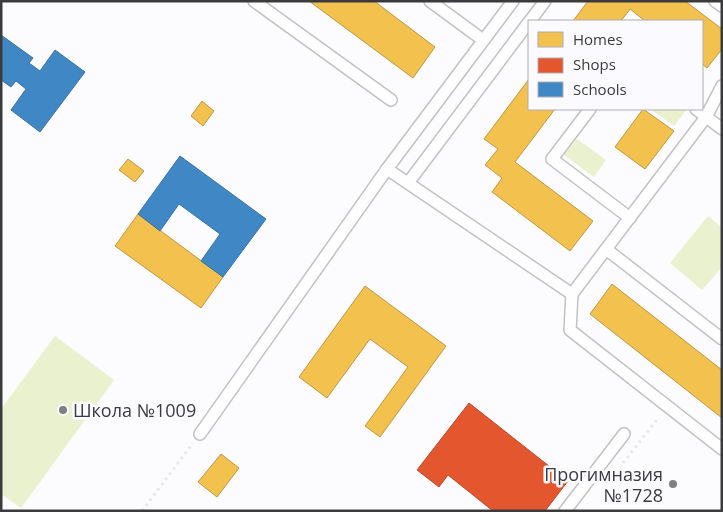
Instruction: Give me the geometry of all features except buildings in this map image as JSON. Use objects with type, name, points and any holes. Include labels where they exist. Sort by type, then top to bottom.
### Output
[{"type":"lane","points":[[254,1],[391,100]]},
{"type":"lane","points":[[430,1],[483,40]]},
{"type":"lane","points":[[200,434],[387,168],[513,1]]},
{"type":"lane","points":[[531,20],[545,1]]},
{"type":"lane","points":[[715,1],[722,6]]},
{"type":"lane","points":[[408,183],[528,25]]},
{"type":"lane","points":[[722,86],[706,117],[572,294],[570,330],[722,449]]},
{"type":"lane","points":[[589,110],[552,159],[630,218]]},
{"type":"lane","points":[[697,110],[722,129]]},
{"type":"lane","points":[[387,168],[572,294]]},
{"type":"lane","points":[[606,249],[722,339]]},
{"type":"lane","points":[[564,511],[624,434]]},
{"type":"path","points":[[620,466],[667,406]]},
{"type":"path","points":[[142,511],[200,434]]},
{"type":"green space","points":[[651,110],[686,110],[674,126]]},
{"type":"green space","points":[[577,139],[606,160],[594,177],[564,155]]},
{"type":"green space","points":[[708,216],[722,228],[722,267],[702,290],[670,263]]},
{"type":"green space","points":[[55,336],[114,380],[21,508],[1,494],[1,409]]},
{"type":"place","name":"Школа №1009","points":[[63,410]]},
{"type":"place","name":"Прогимназия №1728","points":[[673,484]]}]
